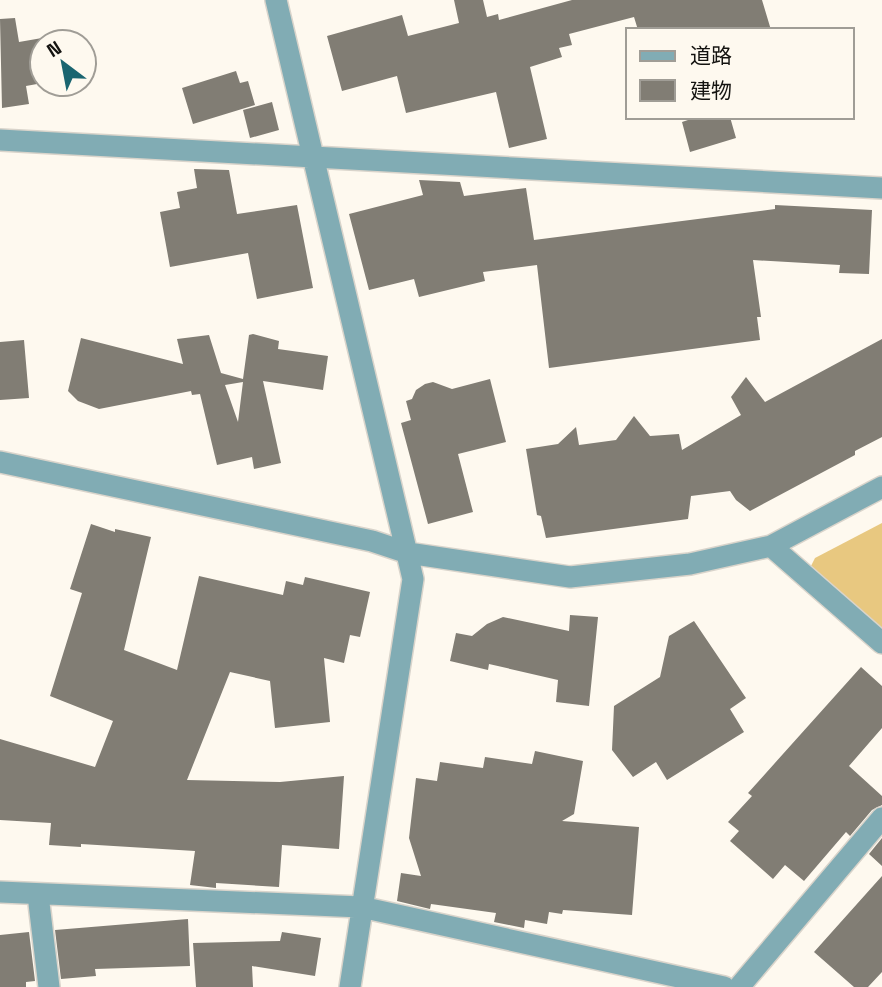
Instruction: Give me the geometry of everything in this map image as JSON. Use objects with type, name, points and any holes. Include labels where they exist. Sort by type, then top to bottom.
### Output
[{"type":"street","points":[[276,0],[310,156],[412,579],[350,987]]},
{"type":"street","points":[[0,140],[882,188]]},
{"type":"street","points":[[0,462],[372,541],[408,554],[570,577],[690,564],[771,546],[882,486]]},
{"type":"street","points":[[771,546],[882,643]]},
{"type":"street","points":[[739,987],[882,818]]},
{"type":"street","points":[[0,892],[361,907],[723,987]]},
{"type":"street","points":[[38,895],[49,987]]},
{"type":"shaded area","points":[[882,523],[882,635],[808,572],[815,558]]},
{"type":"building","points":[[454,0],[483,0],[487,17],[498,14],[499,20],[572,0],[762,0],[770,28],[637,28],[634,17],[569,34],[572,45],[559,48],[562,57],[530,67],[547,139],[509,148],[496,92],[406,113],[397,76],[342,91],[327,36],[402,15],[408,36],[459,23]]},
{"type":"building","points":[[15,18],[19,42],[28,40],[26,86],[29,104],[2,108],[0,19]]},
{"type":"building","points":[[236,71],[240,83],[248,81],[255,105],[193,124],[182,88]]},
{"type":"building","points":[[272,102],[279,130],[250,138],[243,110]]},
{"type":"building","points":[[691,119],[731,119],[736,138],[690,152],[682,122]]},
{"type":"building","points":[[194,169],[229,170],[237,214],[297,205],[313,288],[257,299],[248,253],[170,267],[160,212],[180,208],[177,192],[197,188]]},
{"type":"building","points":[[419,180],[460,182],[464,196],[526,188],[534,240],[775,209],[775,205],[872,210],[869,274],[839,273],[840,265],[753,260],[761,317],[757,317],[760,340],[549,368],[537,265],[483,272],[485,281],[419,297],[414,279],[369,290],[349,214],[423,195]]},
{"type":"building","points":[[209,335],[221,373],[243,379],[249,335],[279,341],[278,349],[328,356],[323,390],[263,381],[281,463],[254,469],[252,457],[217,465],[200,394],[192,395],[191,391],[99,409],[78,401],[68,391],[81,338],[183,364],[177,339]],"holes":[[[243,382],[238,422],[225,385]]]},
{"type":"building","points":[[882,339],[882,437],[855,451],[855,455],[750,511],[736,500],[730,491],[691,496],[688,519],[546,538],[541,516],[537,515],[526,449],[558,444],[576,427],[579,445],[616,440],[634,416],[650,436],[679,434],[682,450],[741,415],[731,397],[746,377],[765,402]]},
{"type":"building","points":[[24,340],[29,398],[0,400],[0,342]]},
{"type":"building","points":[[490,379],[506,442],[458,454],[473,512],[428,524],[401,423],[411,420],[406,401],[412,399],[416,390],[425,384],[433,382],[452,389]]},
{"type":"building","points":[[91,524],[115,532],[115,529],[151,537],[124,650],[177,670],[199,576],[283,595],[286,581],[303,585],[305,577],[370,592],[360,637],[350,635],[344,663],[324,658],[330,722],[275,728],[270,681],[230,672],[187,780],[280,782],[344,776],[339,849],[282,845],[279,887],[216,883],[216,888],[190,885],[195,851],[81,844],[81,847],[49,845],[51,823],[0,820],[0,739],[95,767],[113,721],[50,696],[82,593],[70,589]]},
{"type":"building","points":[[570,615],[598,617],[589,706],[556,702],[558,680],[489,664],[488,670],[450,661],[456,633],[472,636],[487,624],[503,617],[569,631]]},
{"type":"building","points":[[694,621],[746,698],[730,709],[744,732],[667,780],[656,762],[633,777],[612,750],[614,706],[660,677],[669,636]]},
{"type":"building","points":[[861,667],[882,686],[882,728],[849,766],[882,796],[882,805],[872,810],[850,836],[846,832],[804,881],[785,865],[773,879],[730,841],[739,831],[728,822],[752,796],[748,793]]},
{"type":"building","points":[[535,751],[583,761],[574,814],[562,821],[639,827],[632,915],[563,910],[562,914],[549,912],[547,924],[525,920],[524,928],[494,922],[496,913],[431,904],[430,909],[397,901],[401,873],[421,876],[409,838],[416,778],[437,781],[440,762],[483,768],[485,757],[532,764]]},
{"type":"building","points":[[882,838],[882,866],[869,854]]},
{"type":"building","points":[[882,876],[882,972],[868,987],[854,987],[814,952]]},
{"type":"building","points":[[188,919],[190,966],[95,969],[96,976],[61,979],[55,930]]},
{"type":"building","points":[[29,932],[35,981],[26,982],[26,987],[0,987],[0,935]]},
{"type":"building","points":[[282,932],[321,938],[315,976],[252,966],[253,987],[196,987],[193,943],[280,941]]}]
